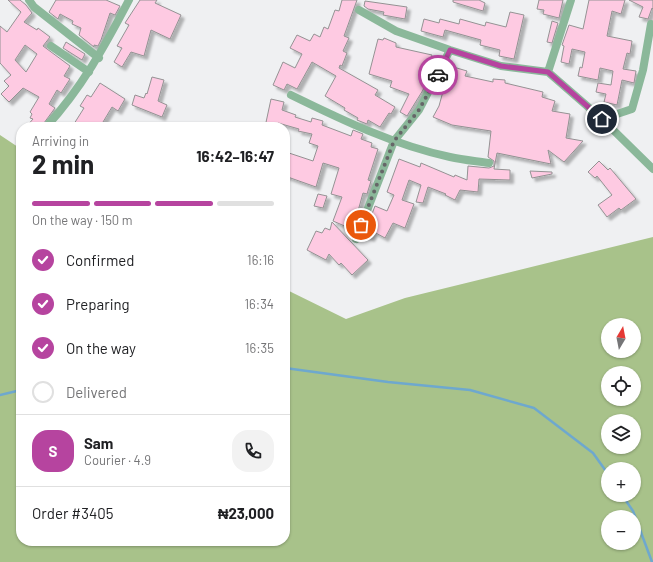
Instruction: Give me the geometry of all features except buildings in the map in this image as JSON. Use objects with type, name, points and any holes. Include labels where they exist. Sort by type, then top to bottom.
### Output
[{"type":"street","points":[[29,0],[34,7],[99,58]]},
{"type":"street","points":[[51,122],[66,106],[99,58],[129,0]]},
{"type":"street","points":[[548,72],[570,0]]},
{"type":"street","points":[[360,10],[396,31],[450,50],[501,66],[548,72],[602,119],[653,169]]},
{"type":"street","points":[[602,119],[632,109],[643,70],[651,24]]},
{"type":"street","points":[[50,46],[89,72]]},
{"type":"street","points":[[356,239],[394,141],[419,110],[450,50]]},
{"type":"street","points":[[291,95],[344,121],[394,141],[451,157],[489,163]]},
{"type":"green space","points":[[0,135],[16,146],[16,546],[290,546],[290,291],[346,319],[405,298],[653,237],[653,562],[0,562]]},
{"type":"waterway","points":[[290,369],[388,382],[470,390],[534,408],[593,453],[601,464]]},
{"type":"waterway","points":[[0,395],[16,391]]},
{"type":"waterway","points":[[627,502],[633,511],[652,562]]},
{"type":"way so far","points":[[361,225],[394,141],[419,110],[438,75]]},
{"type":"route","points":[[438,75],[450,50],[501,66],[548,72],[602,119]]}]
